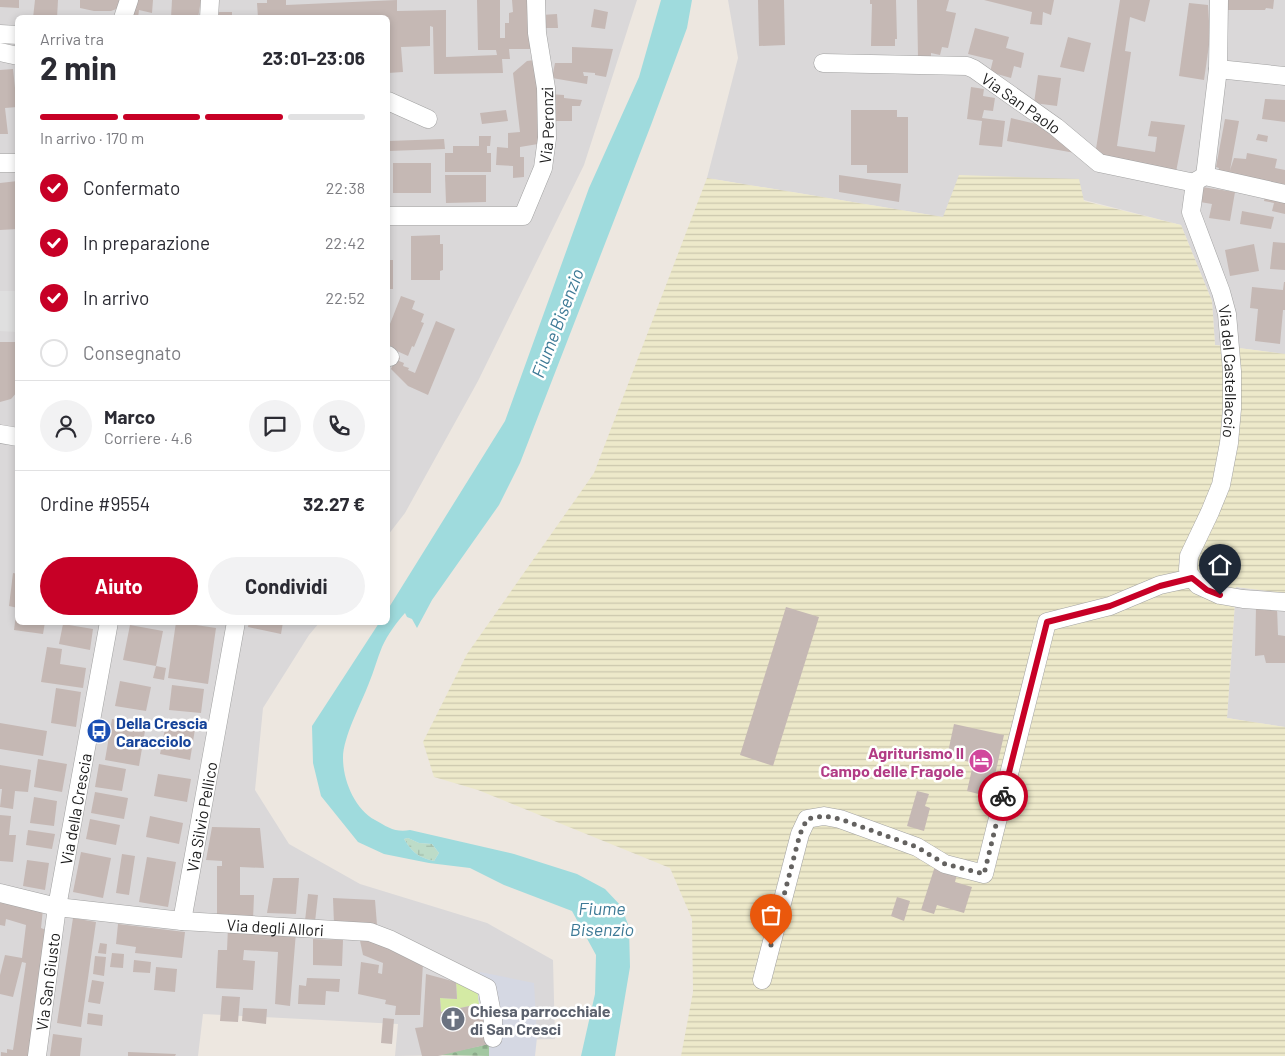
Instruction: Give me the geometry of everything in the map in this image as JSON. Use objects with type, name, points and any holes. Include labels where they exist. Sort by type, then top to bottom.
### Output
[{"type":"street","points":[[124,15],[129,0]]},
{"type":"street","points":[[209,15],[210,0]]},
{"type":"street","name":"Via Peronzi","points":[[390,216],[523,216],[543,168],[547,138],[546,88],[537,33],[536,0]]},
{"type":"street","points":[[1200,180],[1218,69],[1219,0]]},
{"type":"street","points":[[0,34],[15,35]]},
{"type":"street","points":[[0,52],[15,55]]},
{"type":"street","name":"Via San Paolo","points":[[823,63],[967,66],[1056,127],[1099,163],[1285,194]]},
{"type":"street","points":[[1218,69],[1285,76]]},
{"type":"street","points":[[390,102],[428,119]]},
{"type":"street","points":[[0,163],[15,163]]},
{"type":"street","name":"Via del Castellaccio","points":[[1192,578],[1188,569],[1189,556],[1216,498],[1225,466],[1229,443],[1232,371],[1225,303],[1190,212],[1200,180]]},
{"type":"street","points":[[0,434],[15,436]]},
{"type":"street","points":[[762,980],[800,834],[807,819],[824,816],[840,819],[917,847],[945,864],[984,874],[1047,622],[1110,606],[1160,586],[1192,578],[1207,590],[1230,597],[1285,602]]},
{"type":"street","name":"Via della Crescia","points":[[57,907],[108,625]]},
{"type":"street","name":"Via Silvio Pellico","points":[[182,922],[235,625]]},
{"type":"street","name":"Via degli Allori","points":[[0,894],[57,907],[182,922],[370,932],[384,937],[487,988],[493,1019],[493,1038]]},
{"type":"street","name":"Via San Giusto","points":[[37,1056],[57,907]]},
{"type":"shaded area","points":[[0,0],[637,0],[584,165],[478,381],[405,513],[390,532],[390,15],[15,15],[15,625],[317,625],[263,708],[255,790],[289,844],[360,884],[487,923],[553,960],[555,1039],[514,1040],[449,1055],[395,1056],[398,1024],[203,1014],[198,1056],[0,1056]]},
{"type":"shaded area","points":[[728,0],[1285,0],[1285,354],[1215,345],[1212,301],[1181,225],[1084,200],[943,217],[707,178],[738,58]]},
{"type":"shaded area","points":[[959,175],[1079,179],[1084,201],[1181,225],[1212,301],[1215,345],[1285,354],[1285,593],[1236,587],[1227,718],[1285,727],[1285,1056],[681,1056],[693,992],[692,919],[670,868],[478,790],[434,777],[423,742],[467,654],[594,473],[707,178],[943,217]]},
{"type":"shaded area","points":[[0,291],[15,291],[15,332],[0,331]]},
{"type":"shaded area","points":[[1236,587],[1285,593],[1285,727],[1227,718]]},
{"type":"shaded area","points":[[480,972],[534,983],[537,1037],[535,1056],[489,1056],[489,1044],[479,1004],[477,987]]},
{"type":"green space","points":[[408,838],[419,843],[432,844],[439,853],[434,861],[424,858],[413,851],[404,839]]},
{"type":"green space","points":[[456,982],[477,987],[479,1004],[441,1012],[440,998],[457,999]]},
{"type":"green space","points":[[489,1044],[489,1056],[438,1055]]},
{"type":"water","name":"Fiume Bisenzio","points":[[661,0],[692,0],[687,28],[651,125],[520,463],[499,505],[432,600],[417,628],[412,619],[407,617],[405,613],[387,638],[349,731],[343,758],[345,776],[356,802],[368,815],[384,825],[396,830],[410,830],[514,854],[577,874],[605,889],[621,906],[629,927],[630,967],[615,1056],[581,1056],[595,994],[596,955],[572,911],[504,885],[470,868],[429,863],[384,854],[358,842],[321,796],[313,763],[312,726],[378,625],[390,625],[390,606],[505,421],[589,188],[639,77]],"holes":[[[408,838],[419,843],[432,844],[439,853],[434,861],[416,854],[404,839]]]},
{"type":"building","points":[[0,0],[19,0],[19,8],[0,7]]},
{"type":"building","points":[[35,0],[58,0],[57,15],[33,15]]},
{"type":"building","points":[[80,0],[121,0],[122,7],[111,11],[94,11],[80,8]]},
{"type":"building","points":[[134,0],[153,0],[152,13],[139,10],[138,15],[132,15]]},
{"type":"building","points":[[172,0],[201,0],[198,15],[171,15]]},
{"type":"building","points":[[267,0],[286,0],[286,5],[397,0],[397,11],[446,10],[446,57],[497,55],[496,50],[478,50],[477,0],[500,0],[500,38],[505,38],[505,23],[509,23],[509,13],[513,12],[512,0],[532,0],[533,49],[509,49],[510,59],[502,59],[503,73],[434,74],[433,27],[430,26],[430,46],[401,47],[403,72],[390,73],[390,15],[258,15],[257,3],[267,3]]},
{"type":"building","points":[[758,0],[784,0],[785,45],[759,46]]},
{"type":"building","points":[[870,0],[896,0],[897,39],[895,39],[895,46],[871,46],[872,4],[870,4]]},
{"type":"building","points":[[917,0],[949,0],[946,11],[956,13],[948,48],[942,47],[940,55],[931,53],[931,59],[918,58]]},
{"type":"building","points":[[984,0],[1054,0],[1051,15],[1043,12],[1042,25],[1030,24],[1032,12]]},
{"type":"building","points":[[1120,0],[1150,0],[1145,22],[1130,17],[1125,51],[1131,52],[1117,146],[1155,152],[1157,137],[1148,136],[1151,121],[1185,125],[1176,172],[1095,155]]},
{"type":"building","points":[[1223,0],[1274,0],[1273,9],[1222,10]]},
{"type":"building","points":[[1189,3],[1208,5],[1210,38],[1204,80],[1179,76]]},
{"type":"building","points":[[594,9],[608,12],[605,29],[591,27]]},
{"type":"building","points":[[218,12],[232,12],[232,15],[218,15]]},
{"type":"building","points":[[557,14],[558,28],[542,28],[541,15]]},
{"type":"building","points":[[975,28],[1009,37],[1006,48],[1024,53],[1021,68],[1014,66],[1011,78],[990,72],[993,60],[968,54]]},
{"type":"building","points":[[1068,37],[1091,43],[1084,72],[1060,67]]},
{"type":"building","points":[[572,47],[613,49],[606,77],[595,75],[595,73],[583,72],[584,76],[588,76],[587,84],[552,78],[555,63],[572,63]]},
{"type":"building","points":[[535,60],[544,143],[520,147],[520,157],[524,157],[524,177],[513,178],[513,166],[496,165],[497,147],[508,148],[508,133],[520,132],[513,73],[527,61]]},
{"type":"building","points":[[13,69],[15,107],[5,108],[8,134],[0,134],[0,70]]},
{"type":"building","points":[[1038,75],[1061,78],[1057,106],[1034,103]]},
{"type":"building","points":[[971,87],[984,89],[983,96],[995,98],[993,111],[984,110],[982,118],[1005,121],[1002,147],[979,145],[982,121],[967,119]]},
{"type":"building","points":[[549,94],[564,95],[564,98],[582,100],[580,106],[572,106],[572,121],[550,121]]},
{"type":"building","points":[[1265,99],[1285,100],[1285,122],[1262,119]]},
{"type":"building","points":[[506,110],[508,121],[482,124],[480,113]]},
{"type":"building","points":[[851,110],[897,110],[897,117],[908,117],[908,173],[867,173],[867,165],[851,165]]},
{"type":"building","points":[[1011,118],[1049,127],[1075,153],[1007,141]]},
{"type":"building","points":[[1225,119],[1239,121],[1230,170],[1234,158],[1246,159],[1247,153],[1277,159],[1275,168],[1285,170],[1285,189],[1218,174],[1219,168],[1216,167]]},
{"type":"building","points":[[1258,134],[1268,136],[1267,142],[1256,140]]},
{"type":"building","points":[[479,136],[491,136],[490,146],[487,146],[487,153],[491,153],[491,172],[445,172],[445,153],[453,153],[453,146],[479,146]]},
{"type":"building","points":[[444,139],[445,149],[390,151],[390,141]]},
{"type":"building","points":[[393,163],[431,163],[431,193],[393,193]]},
{"type":"building","points":[[445,175],[486,175],[486,202],[446,203]]},
{"type":"building","points":[[839,175],[901,184],[899,202],[839,192]]},
{"type":"building","points":[[15,181],[15,229],[0,230],[0,183]]},
{"type":"building","points":[[1202,187],[1235,192],[1230,221],[1209,218],[1212,204],[1200,202]]},
{"type":"building","points":[[1265,196],[1285,200],[1285,214],[1272,211],[1274,203],[1264,201]]},
{"type":"building","points":[[1242,211],[1274,217],[1271,229],[1240,224]]},
{"type":"building","points":[[440,235],[440,244],[443,244],[443,270],[440,271],[440,280],[411,280],[411,236]]},
{"type":"building","points":[[1273,242],[1285,243],[1285,270],[1270,269]]},
{"type":"building","points":[[1254,244],[1259,271],[1230,276],[1225,250]]},
{"type":"building","points":[[390,260],[393,260],[393,289],[390,289]]},
{"type":"building","points":[[1284,282],[1285,310],[1283,310],[1280,344],[1255,341],[1258,309],[1250,308],[1252,287],[1283,290]]},
{"type":"building","points":[[401,296],[415,301],[412,309],[424,314],[421,322],[424,323],[408,356],[390,348],[390,324]]},
{"type":"building","points":[[436,321],[455,329],[428,395],[408,386],[391,369],[396,357],[400,358],[399,361],[404,363],[403,366],[415,373]]},
{"type":"building","points":[[0,342],[15,342],[15,394],[11,399],[0,402]]},
{"type":"building","points":[[13,573],[15,573],[15,607],[9,606]]},
{"type":"building","points":[[786,607],[819,617],[773,766],[740,755]]},
{"type":"building","points":[[1256,607],[1277,607],[1278,635],[1285,636],[1285,663],[1266,663],[1264,655],[1255,656]]},
{"type":"building","points":[[15,622],[15,625],[44,625],[43,634],[14,630]]},
{"type":"building","points":[[63,625],[93,629],[90,650],[59,644]]},
{"type":"building","points":[[130,625],[163,631],[156,666],[123,660]]},
{"type":"building","points":[[176,625],[196,625],[216,628],[208,684],[168,678]]},
{"type":"building","points":[[248,625],[282,625],[281,634],[248,627]]},
{"type":"building","points":[[47,647],[62,649],[60,664],[86,668],[83,688],[41,682]]},
{"type":"building","points":[[156,666],[166,668],[164,680],[153,678]]},
{"type":"building","points":[[120,681],[151,687],[146,711],[115,706]]},
{"type":"building","points":[[172,685],[204,689],[201,713],[169,710]]},
{"type":"building","points":[[56,688],[81,692],[76,727],[51,723]]},
{"type":"building","points":[[112,719],[146,725],[139,766],[105,760]]},
{"type":"building","points":[[0,723],[47,731],[43,756],[0,749]]},
{"type":"building","points":[[166,724],[195,729],[190,760],[160,754]]},
{"type":"building","name":"Agriturismo Il Campo delle Fragole","points":[[954,724],[1004,735],[990,797],[967,791],[972,769],[978,770],[979,764],[947,757]]},
{"type":"building","points":[[38,759],[67,764],[62,792],[34,787]]},
{"type":"building","points":[[99,764],[126,769],[122,791],[95,787]]},
{"type":"building","points":[[0,765],[31,770],[28,792],[15,791],[13,809],[0,807],[2,789],[0,789]]},
{"type":"building","points":[[158,774],[191,779],[187,802],[154,796]]},
{"type":"building","points":[[917,791],[929,794],[925,806],[930,808],[924,831],[907,826]]},
{"type":"building","points":[[95,792],[128,798],[124,819],[91,813]]},
{"type":"building","points":[[34,797],[57,801],[54,826],[30,823]]},
{"type":"building","points":[[0,815],[11,816],[9,835],[16,835],[13,862],[0,861]]},
{"type":"building","points":[[150,816],[183,823],[179,844],[146,837]]},
{"type":"building","points":[[90,819],[120,825],[116,845],[86,839]]},
{"type":"building","points":[[212,827],[260,828],[264,868],[240,867],[240,895],[254,895],[253,920],[217,920],[217,866],[222,866],[222,861],[206,860]]},
{"type":"building","points":[[28,830],[55,834],[52,849],[26,845]]},
{"type":"building","points":[[81,852],[111,858],[103,898],[73,892]]},
{"type":"building","points":[[122,854],[135,856],[129,895],[116,893]]},
{"type":"building","points":[[147,857],[176,862],[168,907],[139,902]]},
{"type":"building","points":[[27,860],[49,863],[45,890],[23,886]]},
{"type":"building","points":[[935,866],[957,874],[955,882],[972,887],[964,913],[937,905],[934,914],[921,910]]},
{"type":"building","points":[[273,878],[299,878],[296,914],[267,913]]},
{"type":"building","points":[[308,894],[318,895],[315,922],[305,921]]},
{"type":"building","points":[[897,897],[910,901],[904,921],[891,916]]},
{"type":"building","points":[[0,898],[43,909],[41,928],[46,930],[28,1056],[1,1056],[1,1052],[7,1053],[7,1049],[13,1050],[26,963],[22,962],[13,997],[0,994],[0,975],[5,955],[22,958],[26,925],[6,919],[5,926],[0,925]]},
{"type":"building","points":[[333,898],[375,900],[377,925],[334,924]]},
{"type":"building","points":[[73,918],[96,922],[81,1027],[57,1023]]},
{"type":"building","points":[[118,924],[185,932],[182,958],[135,953],[136,947],[116,944]]},
{"type":"building","points":[[228,927],[296,932],[290,1006],[275,1004],[278,952],[244,950],[243,960],[255,961],[253,990],[216,988],[218,950],[227,950]]},
{"type":"building","points":[[359,936],[423,963],[420,1015],[395,1015],[396,1006],[385,1004],[386,1000],[358,994],[361,962],[379,965],[378,973],[382,974],[383,963],[363,955]]},
{"type":"building","points":[[313,939],[343,940],[342,966],[313,965]]},
{"type":"building","points":[[100,943],[107,944],[106,954],[98,953]]},
{"type":"building","points":[[112,953],[124,954],[123,968],[110,967]]},
{"type":"building","points":[[95,956],[106,957],[104,976],[93,974]]},
{"type":"building","points":[[134,960],[151,962],[150,973],[133,972]]},
{"type":"building","points":[[156,967],[177,969],[175,992],[154,990]]},
{"type":"building","name":"Chiesa parrocchiale di San Cresci","points":[[426,974],[456,982],[457,999],[440,998],[441,1012],[479,1004],[489,1044],[438,1056],[422,1056],[415,1028],[423,1027]]},
{"type":"building","points":[[307,978],[340,979],[339,992],[326,991],[325,1005],[298,1004],[299,985],[306,986]]},
{"type":"building","points":[[92,980],[104,982],[100,1004],[88,1002]]},
{"type":"building","points":[[222,996],[240,997],[238,1022],[220,1021]]},
{"type":"building","points":[[243,1008],[267,1009],[266,1024],[242,1021]]},
{"type":"building","points":[[88,1013],[103,1015],[102,1026],[87,1024]]},
{"type":"building","points":[[383,1018],[394,1019],[392,1044],[381,1043]]},
{"type":"building","points":[[53,1034],[82,1038],[80,1056],[50,1056]]},
{"type":"building","points":[[128,1052],[176,1054],[175,1056],[128,1056]]},
{"type":"way so far","points":[[771,945],[800,834],[807,819],[824,816],[840,819],[875,830],[917,847],[945,864],[984,874],[1003,796]]},
{"type":"place","name":"Della Crescia Caracciolo","points":[[99,731]]},
{"type":"place","name":"Agriturismo Il Campo delle Fragole","points":[[981,761]]},
{"type":"place","name":"Chiesa parrocchiale di San Cresci","points":[[453,1019]]},
{"type":"route","points":[[1003,796],[1047,622],[1110,606],[1160,586],[1192,578],[1207,590],[1220,595]]}]
